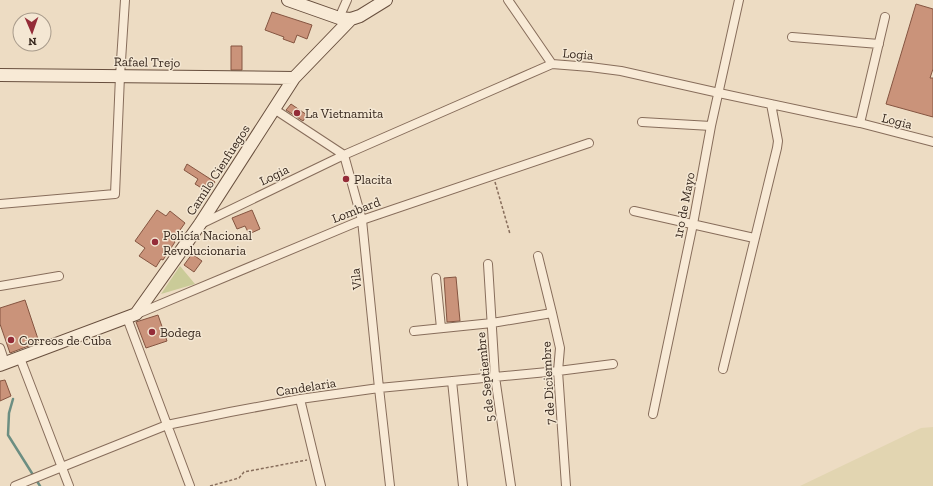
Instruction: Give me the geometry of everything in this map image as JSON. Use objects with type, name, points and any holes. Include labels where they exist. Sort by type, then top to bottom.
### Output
[{"type":"main road","points":[[288,0],[345,19]]},
{"type":"main road","name":"Camilo Cienfuegos","points":[[132,316],[200,224],[294,78],[345,19],[360,16],[386,0]]},
{"type":"main road","name":"Rafael Trejo","points":[[0,76],[294,78]]},
{"type":"main road","points":[[2,364],[132,316]]},
{"type":"street","points":[[0,204],[115,194],[125,0]]},
{"type":"street","points":[[345,19],[347,0]]},
{"type":"street","points":[[508,0],[552,64]]},
{"type":"street","name":"1ro de Mayo","points":[[653,414],[738,0]]},
{"type":"street","points":[[860,123],[885,17]]},
{"type":"street","points":[[792,37],[879,44]]},
{"type":"street","name":"Logia","points":[[200,224],[344,155],[552,64],[621,71],[860,123],[933,142]]},
{"type":"street","points":[[723,369],[777,148],[778,141],[771,104]]},
{"type":"street","points":[[274,109],[344,155]]},
{"type":"street","points":[[642,122],[711,126]]},
{"type":"street","name":"Lombard","points":[[132,316],[362,220],[589,143]]},
{"type":"street","name":"Vila","points":[[344,155],[362,220],[390,486]]},
{"type":"street","points":[[634,211],[754,238]]},
{"type":"street","name":"7 de Diciembre","points":[[538,256],[560,348],[558,371],[566,486]]},
{"type":"street","name":"5 de Septiembre","points":[[488,264],[495,377],[511,486]]},
{"type":"street","points":[[0,286],[59,276]]},
{"type":"street","points":[[436,278],[441,328]]},
{"type":"street","points":[[414,331],[492,323],[552,314]]},
{"type":"street","points":[[132,316],[167,425],[190,486]]},
{"type":"street","points":[[0,348],[2,364]]},
{"type":"street","points":[[20,358],[69,486]]},
{"type":"street","name":"Candelaria","points":[[15,486],[167,425],[230,412],[300,399],[379,388],[558,371],[613,364]]},
{"type":"street","points":[[452,381],[463,486]]},
{"type":"street","points":[[300,399],[322,486]]},
{"type":"path","points":[[493,176],[510,234]]},
{"type":"path","points":[[210,486],[239,478],[244,472],[315,458]]},
{"type":"shaded area","points":[[933,427],[933,486],[800,486],[921,428]]},
{"type":"green space","points":[[180,266],[195,284],[161,294]]},
{"type":"building","points":[[916,4],[933,9],[933,69],[930,78],[933,78],[933,117],[886,104]]},
{"type":"building","points":[[272,12],[312,25],[307,39],[297,35],[294,43],[283,39],[284,37],[265,30]]},
{"type":"building","points":[[231,46],[242,46],[242,70],[231,70]]},
{"type":"building","name":"La Vietnamita","points":[[291,104],[307,115],[303,121],[286,110]]},
{"type":"building","points":[[187,164],[215,182],[208,192],[195,184],[198,179],[184,170]]},
{"type":"building","points":[[157,210],[166,216],[170,211],[185,223],[173,240],[175,242],[163,260],[161,259],[156,267],[139,256],[145,248],[135,241]]},
{"type":"building","points":[[252,210],[260,229],[249,234],[245,226],[237,229],[232,218]]},
{"type":"building","points":[[192,254],[202,261],[194,272],[184,265]]},
{"type":"building","points":[[456,277],[460,321],[447,322],[444,278]]},
{"type":"building","points":[[25,300],[39,342],[10,353],[0,324],[0,308]]},
{"type":"building","name":"Bodega","points":[[158,315],[167,341],[146,348],[136,322]]},
{"type":"building","points":[[5,380],[11,396],[0,401],[0,381]]},
{"type":"waterway","points":[[13,399],[9,413],[8,435],[40,486]]},
{"type":"place","name":"La Vietnamita","points":[[297,113]]},
{"type":"place","name":"Placita","points":[[346,179]]},
{"type":"place","name":"Policía Nacional Revolucionaria","points":[[155,242]]},
{"type":"place","name":"Bodega","points":[[152,332]]},
{"type":"place","name":"Correos de Cuba","points":[[11,340]]}]
